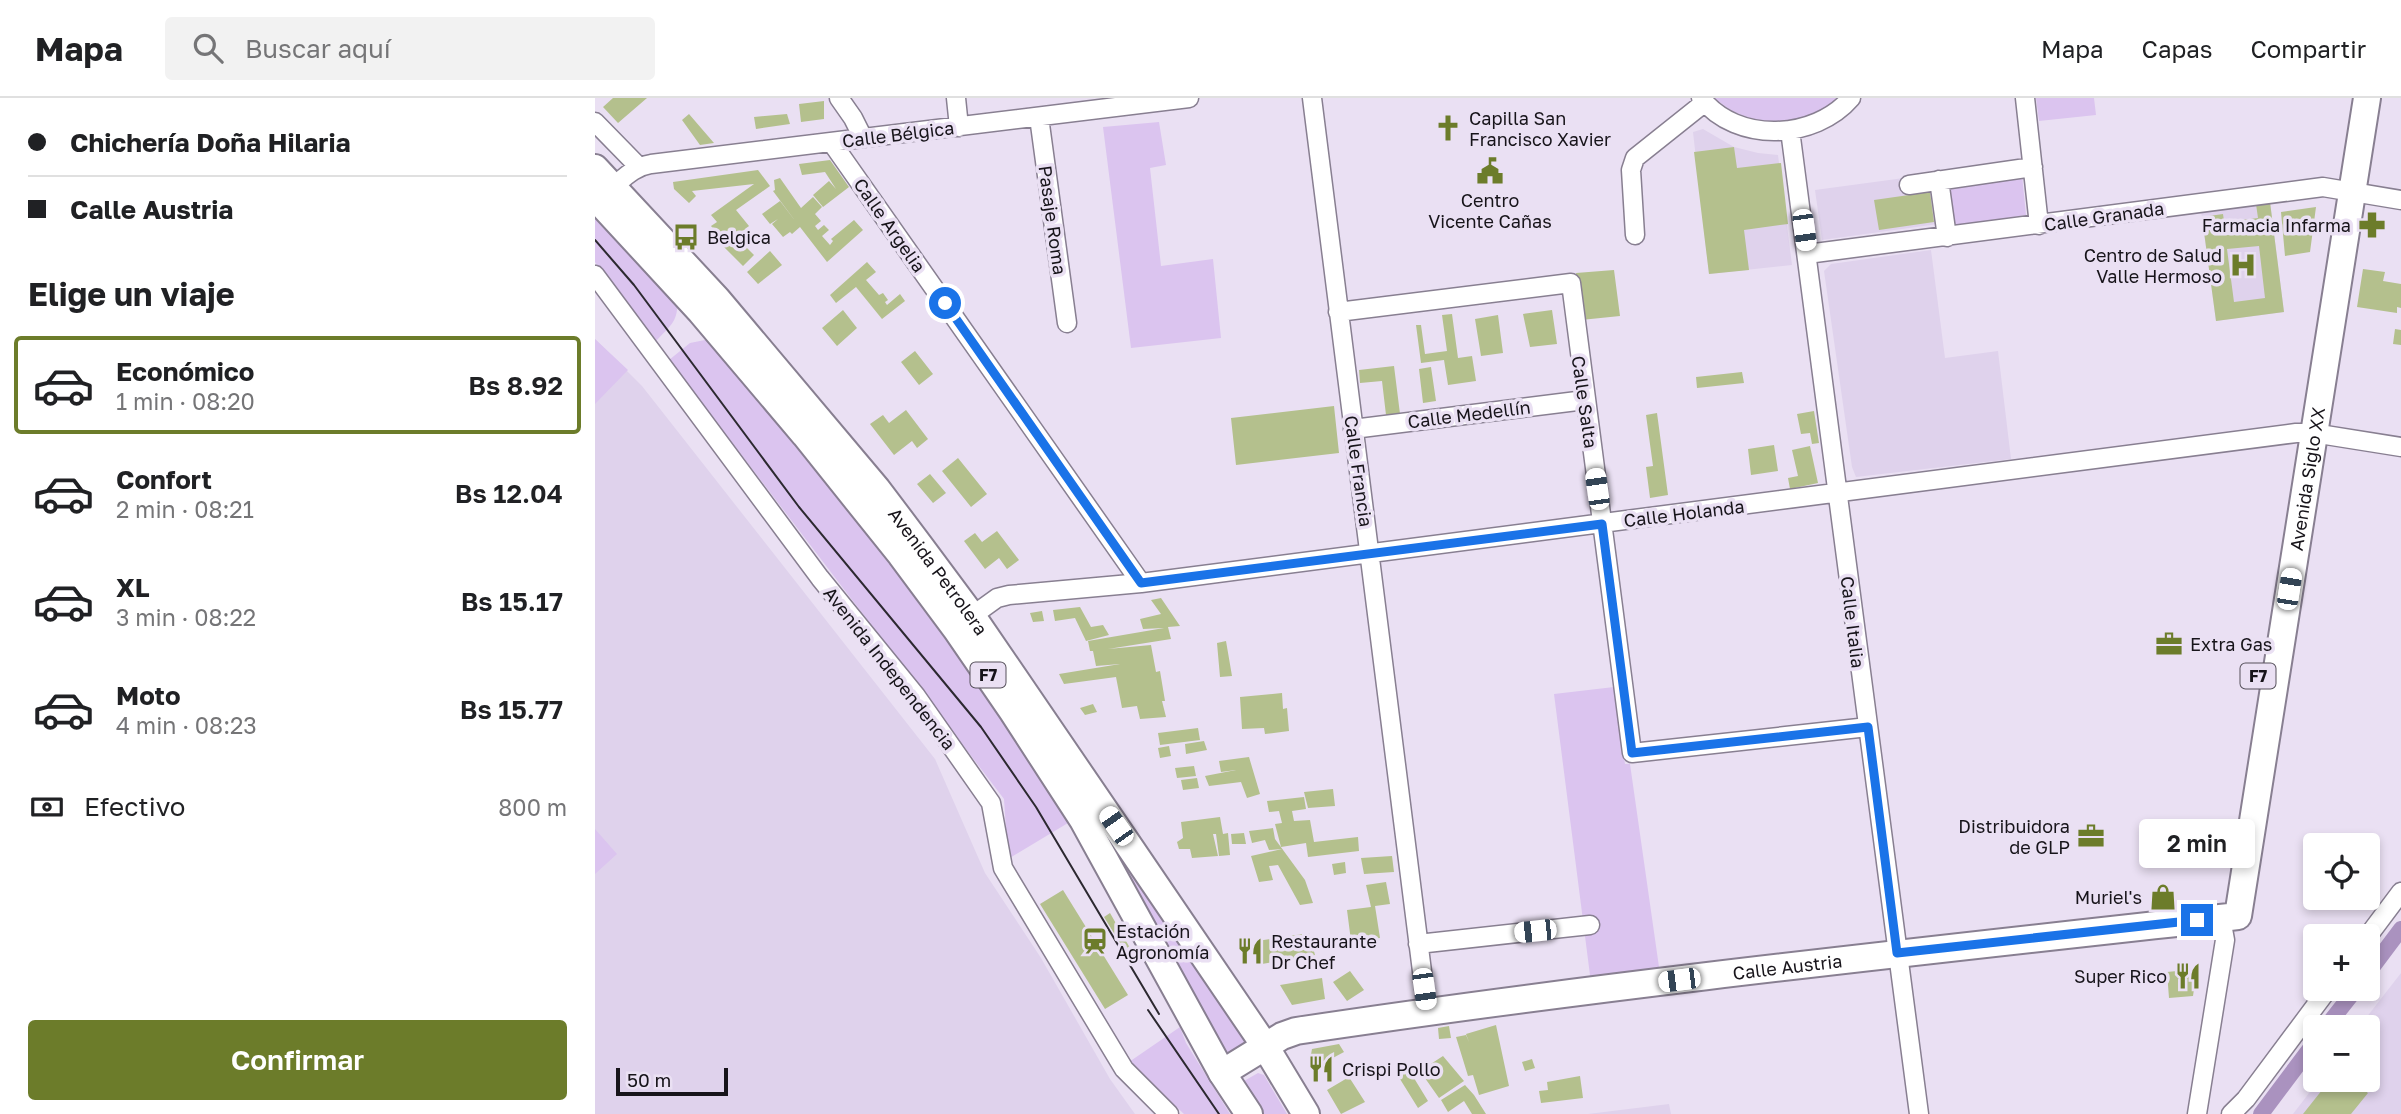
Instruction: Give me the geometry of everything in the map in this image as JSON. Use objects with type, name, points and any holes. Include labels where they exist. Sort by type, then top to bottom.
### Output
[{"type":"highway","name":"Avenida Siglo XX","points":[[2228,924],[2344,191],[2353,98]]},
{"type":"highway","name":"Avenida Siglo XX","points":[[2344,191],[2367,98]]},
{"type":"highway","name":"Avenida Petrolera","points":[[595,168],[604,192],[805,435],[956,629],[1083,820],[1222,1073],[1249,1114]]},
{"type":"highway","name":"Avenida Petrolera","points":[[604,192],[717,299],[859,467],[972,615],[1265,1046],[1306,1114]]},
{"type":"highway","name":"Calle Austria","points":[[1222,1073],[1265,1046],[1296,1031],[1427,1011],[1897,953],[2228,924]]},
{"type":"street","points":[[839,98],[863,138]]},
{"type":"street","points":[[956,98],[959,127]]},
{"type":"street","name":"Calle Bélgica","points":[[639,167],[1189,98]]},
{"type":"street","name":"Calle Francia","points":[[1312,98],[1427,1011]]},
{"type":"street","points":[[1635,235],[1631,170],[1635,158],[1703,100],[1726,118],[1744,126],[1764,131],[1790,131],[1817,123],[1844,106],[1851,98]]},
{"type":"street","points":[[2025,98],[2039,225]]},
{"type":"street","name":"Pasaje Roma","points":[[1039,117],[1067,323]]},
{"type":"street","points":[[595,122],[639,167],[604,192]]},
{"type":"street","name":"Calle Italia","points":[[1790,131],[1919,1114]]},
{"type":"street","name":"Calle Argelia","points":[[832,143],[1141,583]]},
{"type":"street","points":[[1909,185],[2033,167]]},
{"type":"street","points":[[1939,180],[1947,237]]},
{"type":"street","name":"Calle Granada","points":[[1807,254],[2323,187],[2401,200]]},
{"type":"street","name":"Avenida Independencia","points":[[595,275],[820,578],[916,696],[991,803],[1003,868],[1124,1069],[1169,1114]]},
{"type":"street","name":"Calle Salta","points":[[1338,312],[1571,283],[1632,753],[1868,727]]},
{"type":"street","name":"Calle Medellín","points":[[1353,429],[1585,400]]},
{"type":"street","name":"Calle Holanda","points":[[972,615],[997,598],[1009,595],[1141,583],[2305,433],[2401,447]]},
{"type":"street","points":[[2377,924],[2401,892]]},
{"type":"street","name":"Avenida Siglo XX","points":[[2197,1114],[2228,924]]},
{"type":"street","points":[[1418,944],[1590,925]]},
{"type":"street","points":[[2231,1114],[2246,1099],[2319,1001]]},
{"type":"shaded area","points":[[1714,98],[1841,98],[1830,107],[1805,118],[1777,122],[1750,118]]},
{"type":"shaded area","points":[[2036,98],[2094,98],[2096,115],[2039,121]]},
{"type":"shaded area","points":[[1159,122],[1166,165],[1150,168],[1161,266],[1213,259],[1221,338],[1131,348],[1103,127]]},
{"type":"shaded area","points":[[1703,129],[1734,147],[1778,155],[1792,265],[1709,274],[1693,132]]},
{"type":"shaded area","points":[[2022,175],[2026,215],[1953,226],[1947,185]]},
{"type":"shaded area","points":[[1904,178],[1907,194],[1934,190],[1938,224],[1822,240],[1815,190]]},
{"type":"shaded area","name":"Centro de Salud Valle Hermoso","points":[[2270,202],[2284,312],[2216,321],[2201,211]]},
{"type":"shaded area","points":[[595,211],[677,298],[675,317],[656,341],[595,262]]},
{"type":"shaded area","points":[[1931,250],[1945,358],[1998,351],[2011,459],[1856,477],[1852,467],[1824,271],[1831,264]]},
{"type":"shaded area","points":[[595,339],[642,386],[935,759],[985,873],[1041,958],[1110,1079],[1135,1114],[595,1114]]},
{"type":"shaded area","points":[[595,339],[628,370],[595,404]]},
{"type":"shaded area","points":[[710,339],[912,583],[918,603],[995,703],[1073,820],[1008,859],[1004,799],[669,360],[690,343]]},
{"type":"shaded area","points":[[909,545],[1249,1041],[1224,1057],[1109,850]]},
{"type":"shaded area","points":[[1614,687],[1625,764],[1630,764],[1660,974],[1591,983],[1554,694]]},
{"type":"shaded area","points":[[595,829],[617,854],[595,874]]},
{"type":"shaded area","points":[[2401,973],[2401,1114],[2293,1114],[2310,1092],[2380,1092],[2380,1015],[2368,1015]]},
{"type":"shaded area","points":[[1180,1027],[1186,1043],[1230,1114],[1184,1114],[1129,1062]]},
{"type":"shaded area","points":[[1258,1073],[1264,1075],[1287,1114],[1263,1114],[1244,1088],[1244,1081]]},
{"type":"shaded area","points":[[1669,1104],[1671,1114],[1588,1114]]},
{"type":"building","points":[[613,98],[647,98],[618,123],[603,107]]},
{"type":"building","points":[[824,101],[824,119],[801,122],[799,104]]},
{"type":"building","points":[[689,114],[714,143],[700,145],[682,120]]},
{"type":"building","points":[[787,114],[790,124],[756,129],[754,117]]},
{"type":"building","points":[[1734,147],[1737,168],[1781,163],[1788,224],[1744,230],[1749,270],[1709,274],[1694,152]]},
{"type":"building","points":[[830,160],[849,187],[823,207],[813,195],[829,181],[836,189],[825,172],[802,175],[799,164]]},
{"type":"building","points":[[758,170],[770,186],[736,210],[749,226],[738,235],[734,228],[720,237],[711,226],[717,222],[711,215],[754,184],[692,191],[696,196],[689,203],[674,189],[673,182]]},
{"type":"building","points":[[780,178],[801,208],[813,197],[822,207],[815,214],[821,221],[815,226],[818,230],[824,225],[829,230],[822,236],[830,245],[833,241],[831,239],[854,220],[863,230],[827,262],[800,227],[783,237],[772,224],[778,219],[770,224],[762,214],[780,201],[796,222],[773,191],[774,180]]},
{"type":"building","points":[[1930,192],[1934,222],[1879,230],[1874,200]]},
{"type":"building","name":"Centro de Salud Valle Hermoso","points":[[2270,202],[2284,312],[2216,321],[2202,217],[2223,214],[2226,235],[2244,232],[2242,220],[2258,218],[2256,204]],"holes":[[[2259,246],[2265,298],[2234,302],[2227,249]]]},
{"type":"building","points":[[2316,207],[2310,252],[2285,256],[2281,212]]},
{"type":"building","points":[[736,237],[754,255],[743,266],[724,247]]},
{"type":"building","points":[[770,251],[782,265],[758,284],[747,272]]},
{"type":"building","points":[[867,262],[876,272],[866,280],[879,295],[883,293],[888,300],[885,302],[887,305],[900,294],[905,301],[882,319],[856,287],[836,303],[830,295]]},
{"type":"building","points":[[2363,269],[2385,272],[2383,281],[2401,284],[2401,308],[2397,307],[2397,313],[2357,307]]},
{"type":"building","points":[[1614,270],[1620,316],[1581,320],[1576,273]]},
{"type":"building","points":[[843,310],[857,328],[837,346],[822,328]]},
{"type":"building","points":[[1552,310],[1557,344],[1530,347],[1523,314]]},
{"type":"building","points":[[1452,314],[1458,358],[1472,356],[1476,381],[1448,385],[1444,360],[1421,363],[1416,325],[1421,325],[1425,354],[1447,351],[1442,315]]},
{"type":"building","points":[[1498,315],[1503,353],[1481,356],[1475,319]]},
{"type":"building","points":[[2395,329],[2401,330],[2401,345],[2393,344]]},
{"type":"building","points":[[915,351],[933,374],[919,385],[901,362]]},
{"type":"building","points":[[1394,366],[1400,414],[1386,415],[1382,381],[1360,383],[1359,370]]},
{"type":"building","points":[[1431,367],[1436,401],[1423,403],[1419,369]]},
{"type":"building","points":[[1742,372],[1744,383],[1697,388],[1696,377]]},
{"type":"building","points":[[1334,406],[1339,453],[1236,465],[1231,418]]},
{"type":"building","points":[[906,410],[928,439],[917,448],[912,441],[894,455],[870,424],[883,415],[889,423]]},
{"type":"building","points":[[1814,411],[1819,443],[1812,444],[1810,433],[1801,434],[1797,414]]},
{"type":"building","points":[[1657,413],[1668,495],[1650,498],[1646,467],[1653,466],[1646,415]]},
{"type":"building","points":[[1774,445],[1778,471],[1751,475],[1748,449]]},
{"type":"building","points":[[1810,446],[1818,483],[1790,489],[1788,478],[1798,476],[1792,450]]},
{"type":"building","points":[[958,458],[987,494],[971,507],[942,471]]},
{"type":"building","points":[[930,474],[946,493],[933,503],[917,484]]},
{"type":"building","points":[[997,531],[1019,560],[1007,569],[999,558],[985,569],[964,541],[975,533],[982,542]]},
{"type":"building","points":[[1161,598],[1180,626],[1168,627],[1171,639],[1108,649],[1151,645],[1156,672],[1160,671],[1166,717],[1140,719],[1137,706],[1122,708],[1116,677],[1064,684],[1059,674],[1120,664],[1096,666],[1088,641],[1164,628],[1143,629],[1140,619],[1161,614],[1151,600]]},
{"type":"building","points":[[1080,607],[1091,627],[1103,625],[1109,635],[1086,641],[1075,618],[1055,621],[1053,610]]},
{"type":"building","points":[[1042,611],[1044,621],[1033,622],[1030,613]]},
{"type":"building","points":[[1226,641],[1232,676],[1220,677],[1217,643]]},
{"type":"building","points":[[1282,693],[1283,709],[1287,708],[1289,731],[1265,734],[1264,728],[1242,729],[1240,697]]},
{"type":"building","points":[[1093,704],[1097,712],[1085,715],[1080,708]]},
{"type":"building","points":[[1198,728],[1200,740],[1160,745],[1158,733]]},
{"type":"building","points":[[1204,741],[1207,750],[1186,754],[1185,744]]},
{"type":"building","points":[[1169,746],[1171,756],[1160,758],[1158,748]]},
{"type":"building","points":[[1249,757],[1260,794],[1247,798],[1241,782],[1209,786],[1205,776],[1236,770],[1221,772],[1219,761]]},
{"type":"building","points":[[1194,766],[1196,776],[1177,778],[1175,768]]},
{"type":"building","points":[[1197,778],[1199,788],[1183,790],[1181,780]]},
{"type":"building","points":[[1333,789],[1335,806],[1308,808],[1304,792]]},
{"type":"building","points":[[1304,797],[1306,809],[1292,811],[1294,821],[1310,820],[1314,842],[1358,837],[1359,851],[1308,857],[1306,843],[1281,847],[1275,824],[1282,823],[1279,811],[1269,812],[1267,801]]},
{"type":"building","points":[[1220,817],[1223,834],[1228,833],[1230,855],[1219,856],[1216,834],[1213,834],[1218,856],[1192,858],[1190,849],[1179,849],[1177,842],[1183,838],[1181,822]]},
{"type":"building","points":[[1273,828],[1275,839],[1305,880],[1313,903],[1300,905],[1278,865],[1269,866],[1273,880],[1259,882],[1251,856],[1282,849],[1269,850],[1265,840],[1252,843],[1249,831]]},
{"type":"building","points":[[1244,833],[1246,844],[1232,844],[1231,834]]},
{"type":"building","points":[[1392,856],[1394,872],[1364,874],[1361,858]]},
{"type":"building","points":[[1345,862],[1346,873],[1334,875],[1332,864]]},
{"type":"building","points":[[1386,882],[1390,904],[1375,906],[1380,938],[1351,941],[1347,910],[1371,907],[1366,885]]},
{"type":"building","name":"Estación Agronomía","points":[[1063,890],[1128,995],[1105,1009],[1040,904]]},
{"type":"building","points":[[1110,913],[1130,948],[1125,951],[1104,917]]},
{"type":"building","points":[[1309,933],[1315,955],[1262,964],[1257,941]]},
{"type":"building","points":[[2197,969],[2193,996],[2169,998],[2167,972]]},
{"type":"building","points":[[1350,971],[1364,990],[1347,1001],[1333,982]]},
{"type":"building","points":[[1322,978],[1325,999],[1292,1005],[1280,985]]},
{"type":"building","points":[[1496,1025],[1509,1086],[1479,1095],[1473,1075],[1468,1076],[1456,1037],[1466,1035],[1469,1042],[1466,1034]]},
{"type":"building","points":[[1449,1026],[1451,1038],[1439,1039],[1438,1028]]},
{"type":"building","points":[[1339,1044],[1344,1052],[1314,1068],[1310,1060],[1312,1049]]},
{"type":"building","points":[[1443,1056],[1464,1081],[1439,1098],[1420,1071]]},
{"type":"building","points":[[1532,1059],[1535,1068],[1525,1071],[1522,1062]]},
{"type":"building","points":[[1406,1065],[1428,1101],[1418,1108],[1395,1071]]},
{"type":"building","points":[[1580,1076],[1583,1098],[1541,1103],[1539,1091],[1548,1090],[1547,1082]]},
{"type":"building","points":[[1349,1077],[1365,1102],[1341,1114],[1327,1090]]},
{"type":"building","points":[[1465,1085],[1486,1114],[1472,1114],[1464,1101],[1448,1112],[1441,1100]]},
{"type":"building","points":[[2320,1092],[2368,1093],[2351,1114],[2303,1114]]},
{"type":"waterway","points":[[2380,957],[2401,929]]},
{"type":"waterway","points":[[2335,1015],[2347,1001]]},
{"type":"waterway","points":[[2261,1114],[2303,1058]]},
{"type":"tram line","points":[[595,240],[634,285],[799,507],[981,727],[1036,807],[1159,1014]]},
{"type":"tram line","points":[[1148,1010],[1219,1114]]},
{"type":"place","name":"Capilla San Francisco Xavier","points":[[1448,128]]},
{"type":"place","name":"Centro Vicente Cañas","points":[[1490,171]]},
{"type":"place","name":"Farmacia Infarma","points":[[2372,225]]},
{"type":"place","name":"Belgica","points":[[686,237]]},
{"type":"place","name":"Centro de Salud Valle Hermoso","points":[[2243,265]]},
{"type":"place","name":"Extra Gas","points":[[2169,644]]},
{"type":"place","name":"Distribuidora de GLP","points":[[2091,836]]},
{"type":"place","name":"Muriel's","points":[[2163,897]]},
{"type":"place","name":"Estación Agronomía","points":[[1095,941]]},
{"type":"place","name":"Restaurante Dr Chef","points":[[1250,951]]},
{"type":"place","name":"Super Rico","points":[[2188,976]]},
{"type":"place","name":"Crispi Pollo","points":[[1321,1069]]},
{"type":"route","points":[[945,303],[1141,583],[1602,524],[1632,753],[1868,727],[1897,953],[2197,920]]}]
